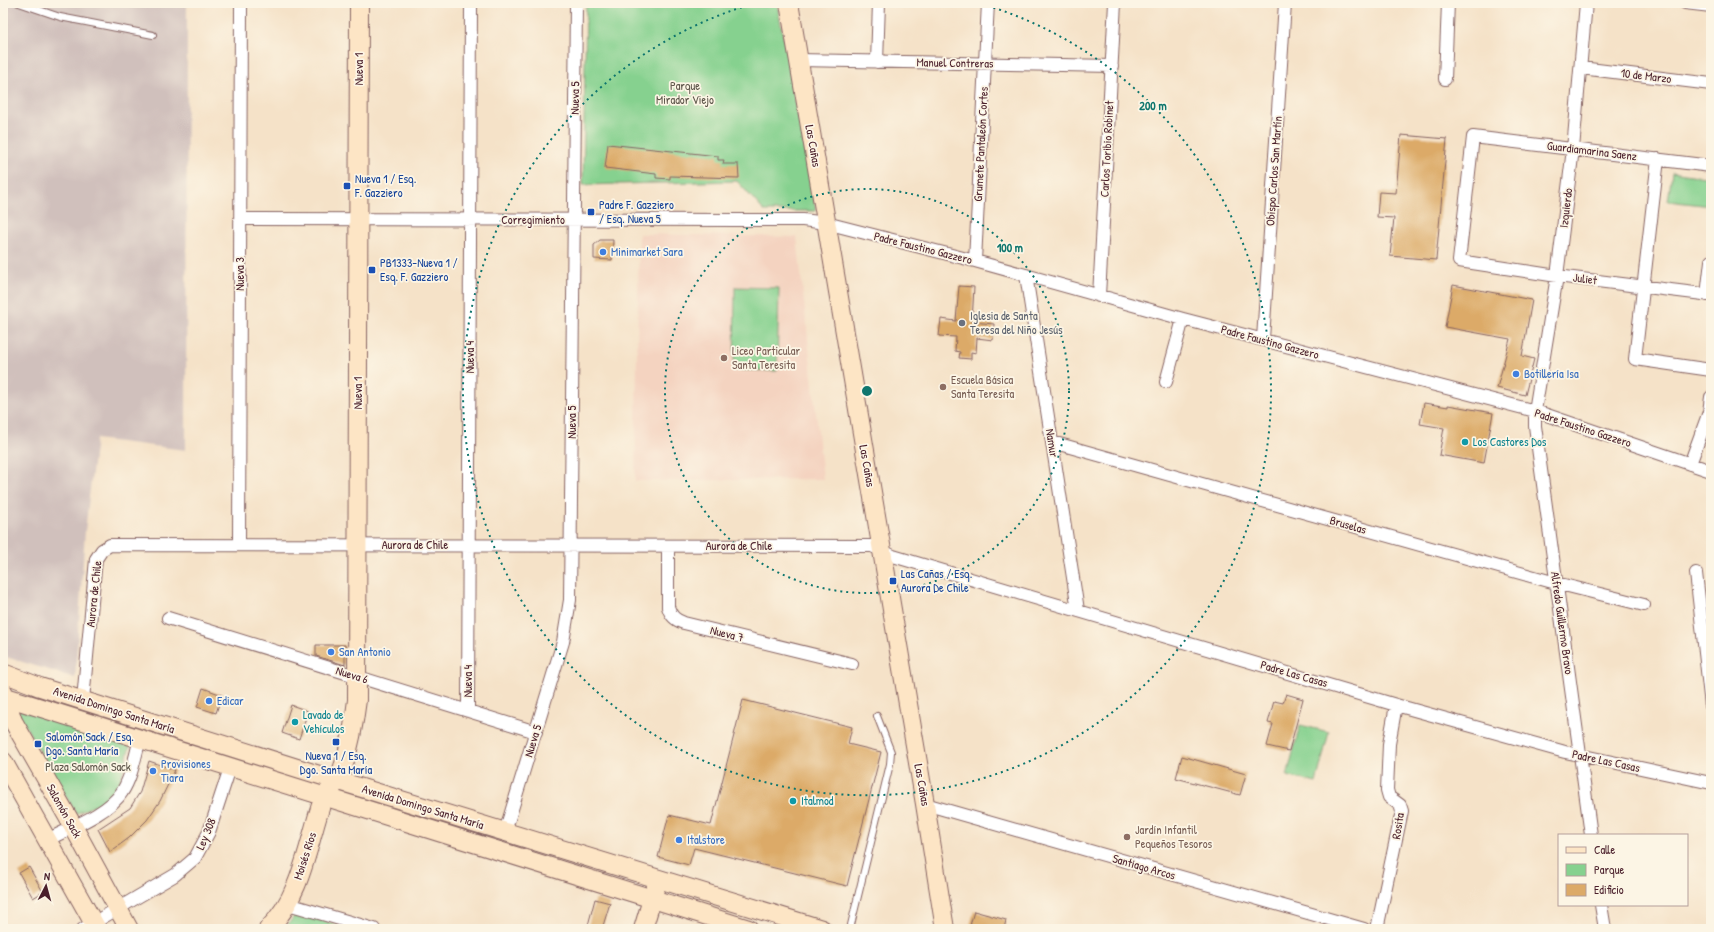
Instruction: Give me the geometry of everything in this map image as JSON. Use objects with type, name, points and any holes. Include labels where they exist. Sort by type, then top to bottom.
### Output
[{"type":"main road","name":"Nueva 1","points":[[337,780],[353,729],[357,700],[358,677],[359,3]]},
{"type":"main road","name":"Las Cañas","points":[[789,3],[945,929]]},
{"type":"main road","name":"Avenida Domingo Santa María","points":[[3,673],[83,700],[337,780],[822,929]]},
{"type":"main road","name":"Avenida Domingo Santa María","points":[[4,694],[230,768],[749,929]]},
{"type":"main road","name":"Salomón Sack","points":[[4,694],[13,721],[73,826],[129,929]]},
{"type":"main road","points":[[3,761],[47,840],[92,927]]},
{"type":"main road","name":"Moisés Ríos","points":[[268,929],[283,914],[288,904],[294,891],[324,797],[337,780]]},
{"type":"main road","points":[[643,929],[658,879]]},
{"type":"street","name":"Nueva 3","points":[[239,545],[241,3]]},
{"type":"street","name":"Nueva 4","points":[[468,711],[471,3]]},
{"type":"street","name":"Nueva 5","points":[[505,832],[567,627],[570,600],[576,3]]},
{"type":"street","points":[[877,62],[880,3]]},
{"type":"street","name":"Grumete Pantaleón Cortes","points":[[975,261],[988,3]]},
{"type":"street","name":"Carlos Toribio Robinet","points":[[1099,296],[1115,3]]},
{"type":"street","name":"Obispo Carlos San Martín","points":[[1262,340],[1285,3]]},
{"type":"street","points":[[1444,79],[1448,3]]},
{"type":"street","name":"Izquierdo","points":[[1535,411],[1557,276],[1573,149],[1586,3]]},
{"type":"street","points":[[1685,3],[1711,6]]},
{"type":"street","name":"Manuel Contreras","points":[[798,60],[1112,66]]},
{"type":"street","name":"10 de Marzo","points":[[1581,68],[1711,84]]},
{"type":"street","name":"Guardiamarina Saenz","points":[[1459,261],[1472,137],[1711,166]]},
{"type":"street","points":[[1658,159],[1635,359],[1711,370]]},
{"type":"street","name":"Corregimiento","points":[[240,219],[774,220],[826,223]]},
{"type":"street","name":"Padre Faustino Gazzero","points":[[826,223],[975,261],[1183,319],[1535,411],[1711,471]]},
{"type":"street","name":"Juliet","points":[[1459,261],[1557,276],[1709,295]]},
{"type":"street","points":[[1709,295],[1711,261]]},
{"type":"street","name":"Namur","points":[[1026,275],[1078,610]]},
{"type":"street","points":[[1166,382],[1183,319]]},
{"type":"street","points":[[1690,464],[1709,412],[1711,397]]},
{"type":"street","name":"Alfredo Guillermo Bravo","points":[[1535,411],[1535,434],[1591,834]]},
{"type":"street","name":"Bruselas","points":[[1052,442],[1556,583],[1644,605]]},
{"type":"street","name":"Aurora de Chile","points":[[83,700],[96,559],[102,550],[115,544],[872,546],[881,550]]},
{"type":"street","name":"Nueva 7","points":[[668,546],[668,607],[675,619],[684,623],[852,664]]},
{"type":"street","name":"Padre Las Casas","points":[[881,550],[893,556],[1396,705],[1580,756],[1711,783]]},
{"type":"street","points":[[1696,574],[1711,706]]},
{"type":"street","name":"Nueva 6","points":[[168,618],[536,732]]},
{"type":"street","name":"Rosita","points":[[1377,929],[1402,811],[1400,805],[1388,797],[1387,790],[1389,744],[1396,705]]},
{"type":"street","points":[[47,840],[104,810],[118,798],[127,781],[140,739]]},
{"type":"street","name":"Ley 308","points":[[92,927],[118,909],[176,875],[195,858],[209,832],[230,768]]},
{"type":"street","name":"Santiago Arcos","points":[[925,804],[1364,929]]},
{"type":"street","points":[[288,904],[374,929]]},
{"type":"street","points":[[1602,906],[1605,929]]},
{"type":"lane","points":[[19,3],[60,17],[153,35]]},
{"type":"lane","points":[[850,929],[890,764],[891,752],[877,716]]},
{"type":"shaded area","points":[[3,3],[187,3],[186,450],[96,439],[85,531],[75,678],[3,656]]},
{"type":"shaded area","name":"Liceo Particular Santa Teresita","points":[[639,234],[797,237],[823,479],[635,481]]},
{"type":"green space","name":"Parque Mirador Viejo","points":[[586,3],[777,3],[816,211],[764,211],[737,181],[583,185]]},
{"type":"green space","points":[[1672,172],[1711,178],[1711,206],[1668,201]]},
{"type":"green space","points":[[735,287],[779,288],[777,371],[734,370]]},
{"type":"green space","name":"Plaza Salomón Sack","points":[[15,708],[130,746],[120,782],[104,801],[76,814]]},
{"type":"green space","points":[[1300,725],[1329,732],[1316,783],[1287,776]]},
{"type":"green space","points":[[297,912],[349,929],[285,929]]},
{"type":"building","points":[[1401,135],[1447,139],[1436,260],[1390,256],[1394,218],[1377,217],[1379,192],[1396,193]]},
{"type":"building","points":[[608,144],[718,156],[718,160],[724,160],[723,164],[738,164],[739,178],[670,176],[670,179],[656,178],[656,174],[605,168]]},
{"type":"building","name":"Minimarket Sara","points":[[600,240],[613,240],[612,260],[594,259],[594,245]]},
{"type":"building","points":[[1453,285],[1532,300],[1522,356],[1534,359],[1525,395],[1497,388],[1510,339],[1445,327]]},
{"type":"building","name":"Iglesia de Santa Teresa del Niño Jesús","points":[[959,286],[974,287],[972,322],[994,324],[993,340],[977,338],[976,353],[971,352],[971,359],[959,358],[960,352],[955,351],[956,337],[939,336],[941,319],[956,321]]},
{"type":"building","name":"Los Castores Dos","points":[[1424,403],[1448,407],[1448,405],[1493,413],[1484,463],[1439,455],[1444,428],[1420,424]]},
{"type":"building","name":"San Antonio","points":[[316,645],[345,645],[345,665],[316,656]]},
{"type":"building","name":"Edicar","points":[[203,688],[222,695],[216,713],[197,707]]},
{"type":"building","points":[[1286,694],[1303,699],[1289,751],[1267,746],[1273,724],[1268,723],[1274,701],[1283,703]]},
{"type":"building","name":"Italmod","points":[[743,700],[852,727],[848,744],[881,752],[847,886],[694,848],[689,865],[658,857],[669,815],[711,825]]},
{"type":"building","name":"Lavado de Vehículos","points":[[291,705],[308,711],[299,739],[282,733]]},
{"type":"building","points":[[1182,756],[1246,774],[1240,795],[1176,778]]},
{"type":"building","points":[[149,761],[175,770],[160,801],[147,820],[129,838],[110,852],[98,829],[130,808],[140,792]]},
{"type":"building","points":[[29,867],[43,892],[33,898],[19,873]]},
{"type":"building","points":[[595,899],[610,903],[602,929],[587,929]]},
{"type":"building","points":[[974,911],[1006,920],[1004,929],[969,929]]},
{"type":"place","name":"Nueva 1 / Esq. F. Gazziero","points":[[347,186]]},
{"type":"place","name":"Padre F. Gazziero / Esq. Nueva 5","points":[[591,212]]},
{"type":"place","name":"Minimarket Sara","points":[[603,252]]},
{"type":"place","name":"PB1333-Nueva 1 / Esq. F. Gazziero","points":[[372,270]]},
{"type":"place","name":"Iglesia de Santa Teresa del Niño Jesús","points":[[962,323]]},
{"type":"place","name":"Liceo Particular Santa Teresita","points":[[724,358]]},
{"type":"place","name":"Botillería Isa","points":[[1516,374]]},
{"type":"place","name":"Escuela Básica Santa Teresita","points":[[943,387]]},
{"type":"place","name":"Los Castores Dos","points":[[1465,442]]},
{"type":"place","name":"Las Cañas / Esq. Aurora De Chile","points":[[893,581]]},
{"type":"place","name":"San Antonio","points":[[331,652]]},
{"type":"place","name":"Edicar","points":[[209,701]]},
{"type":"place","name":"Lavado de Vehículos","points":[[295,722]]},
{"type":"place","name":"Nueva 1 / Esq. Dgo. Santa María","points":[[336,742]]},
{"type":"place","name":"Salomón Sack / Esq. Dgo. Santa María","points":[[38,744]]},
{"type":"place","name":"Provisiones Tiara","points":[[153,771]]},
{"type":"place","name":"Italmod","points":[[793,801]]},
{"type":"place","name":"Jardín Infantil Pequeños Tesoros","points":[[1127,837]]},
{"type":"place","name":"Italstore","points":[[679,840]]}]
